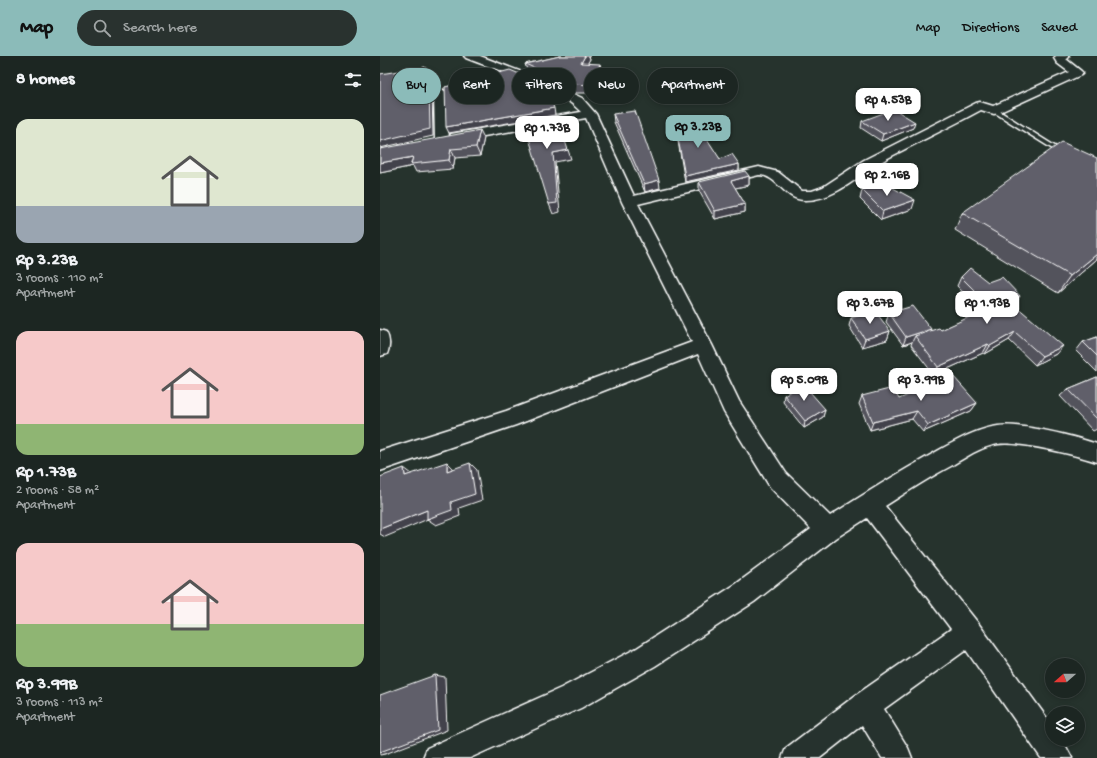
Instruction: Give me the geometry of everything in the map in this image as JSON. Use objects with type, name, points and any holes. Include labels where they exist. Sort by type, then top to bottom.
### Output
[{"type":"street","points":[[470,56],[502,62],[578,101],[590,114],[629,202],[703,345],[732,406],[778,480],[828,530]]},
{"type":"street","points":[[629,202],[760,171],[772,174],[793,193],[805,196],[824,192],[869,163],[980,106],[994,110],[1077,73],[1061,61],[1060,58],[1063,56]]},
{"type":"street","points":[[440,104],[442,140]]},
{"type":"street","points":[[427,142],[590,114]]},
{"type":"street","points":[[380,336],[380,349]]},
{"type":"street","points":[[380,461],[509,419],[703,345]]},
{"type":"street","points":[[437,758],[571,698],[646,657],[745,593],[828,530],[869,503],[973,442],[986,437],[1013,435],[1079,447],[1097,453]]},
{"type":"street","points":[[869,503],[969,632],[1058,758]]},
{"type":"street","points":[[796,758],[866,705],[969,632]]},
{"type":"street","points":[[866,705],[898,758]]},
{"type":"lane","points":[[994,110],[1074,160]]},
{"type":"building","points":[[560,56],[585,56],[581,63],[600,64],[598,68],[584,68],[584,85],[576,84],[576,68],[534,68],[525,64]]},
{"type":"building","points":[[512,71],[512,104],[552,104],[554,108],[446,127],[445,87],[449,86],[449,104],[504,104],[504,72]]},
{"type":"building","points":[[392,72],[392,104],[429,104],[430,129],[380,141],[380,74]]},
{"type":"building","points":[[894,109],[915,122],[883,134],[862,121]]},
{"type":"building","points":[[635,111],[659,180],[644,184],[613,114]]},
{"type":"building","points":[[557,116],[568,150],[553,153],[557,203],[549,204],[524,122]]},
{"type":"building","points":[[692,116],[695,128],[700,128],[720,159],[732,154],[739,164],[685,176],[674,118]]},
{"type":"building","points":[[480,130],[476,147],[451,149],[449,160],[411,164],[413,157],[380,163],[380,149]]},
{"type":"building","points":[[1062,142],[1097,158],[1097,254],[1070,276],[962,213]]},
{"type":"building","points":[[745,171],[749,176],[731,181],[745,204],[715,211],[699,182]]},
{"type":"building","points":[[884,183],[915,200],[883,211],[862,190]]},
{"type":"building","points":[[970,268],[988,282],[1002,277],[1020,296],[1009,300],[1063,346],[1042,356],[1015,332],[990,346],[988,344],[938,367],[915,336],[939,328],[941,330],[991,307],[961,277]]},
{"type":"building","points":[[913,306],[931,329],[906,337],[889,313]]},
{"type":"building","points":[[875,311],[890,331],[865,339],[851,318]]},
{"type":"building","points":[[1097,337],[1097,356],[1083,342]]},
{"type":"building","points":[[953,376],[977,403],[928,425],[917,411],[873,422],[862,396],[893,388],[899,399]]},
{"type":"building","points":[[1097,377],[1097,419],[1068,389]]},
{"type":"building","points":[[803,384],[825,409],[805,421],[784,395]]},
{"type":"building","points":[[447,462],[447,471],[470,463],[475,494],[451,502],[452,510],[427,519],[427,510],[380,529],[380,477],[404,468],[405,476]]},
{"type":"building","points":[[435,675],[438,730],[380,752],[380,695]]}]
